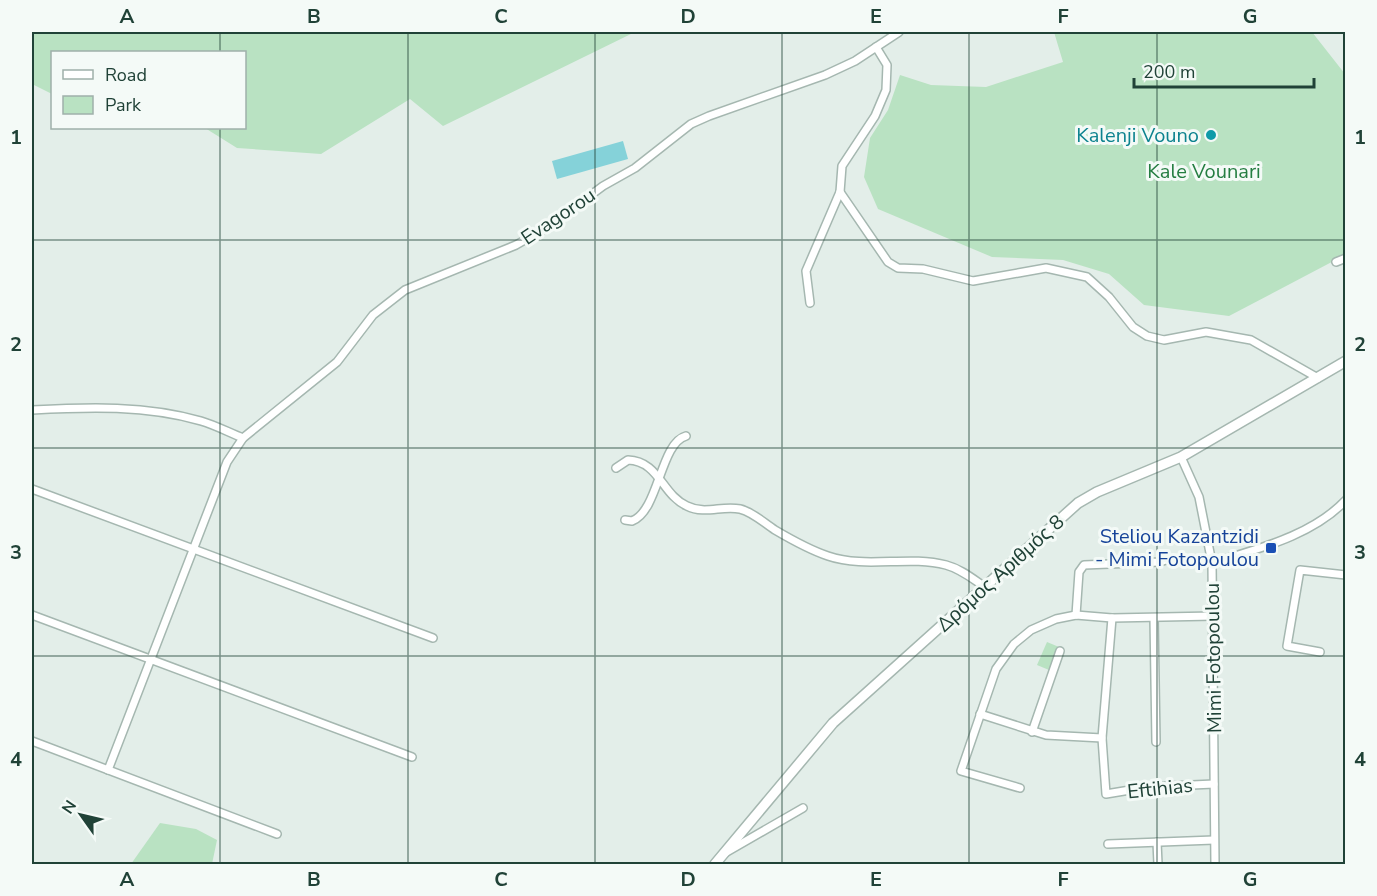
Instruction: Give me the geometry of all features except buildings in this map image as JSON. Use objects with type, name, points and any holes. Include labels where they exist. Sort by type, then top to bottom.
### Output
[{"type":"street","name":"Evagorou","points":[[108,770],[226,462],[243,438],[337,362],[373,315],[405,290],[516,245],[549,226],[603,186],[634,168],[691,124],[825,75],[899,32]]},
{"type":"street","points":[[810,303],[806,271],[840,192],[839,176],[847,156],[875,116],[886,90],[887,65],[876,47]]},
{"type":"street","points":[[840,192],[888,262],[894,266],[922,269],[973,281],[1036,269],[1087,277],[1109,297],[1133,327],[1147,336],[1164,340],[1206,332],[1251,340],[1318,378]]},
{"type":"street","points":[[1336,262],[1346,258]]},
{"type":"street","name":"Δρόμος Αριθμός 8","points":[[715,864],[833,723],[1078,503],[1097,492],[1181,457],[1346,361]]},
{"type":"street","points":[[32,410],[102,407],[140,411],[201,421],[243,438]]},
{"type":"street","points":[[625,520],[632,521],[640,515],[656,489],[658,476],[677,441],[686,436]]},
{"type":"street","name":"Mimi Fotopoulou","points":[[1181,457],[1199,497],[1212,563],[1215,864]]},
{"type":"street","points":[[616,468],[628,460],[633,460],[653,470],[668,492],[686,506],[706,511],[741,509],[795,541],[828,556],[853,561],[924,562],[945,565],[961,571],[985,587]]},
{"type":"street","points":[[32,489],[433,638]]},
{"type":"street","points":[[1212,563],[1275,543],[1309,527],[1346,500]]},
{"type":"street","points":[[1339,507],[1346,512]]},
{"type":"street","points":[[1076,615],[1079,572],[1084,565],[1169,559]]},
{"type":"street","points":[[1320,652],[1287,646],[1300,570],[1346,575]]},
{"type":"street","points":[[32,615],[412,757]]},
{"type":"street","points":[[1020,788],[961,771],[996,669],[1014,644],[1031,630],[1076,615],[1112,618],[1214,616]]},
{"type":"street","points":[[980,714],[1046,735],[1102,738],[1112,618]]},
{"type":"street","points":[[1154,618],[1156,742]]},
{"type":"street","points":[[1032,732],[1059,651]]},
{"type":"street","name":"Eftihias","points":[[1102,738],[1106,794],[1148,787],[1214,784]]},
{"type":"street","points":[[32,741],[277,834]]},
{"type":"street","points":[[725,852],[803,808]]},
{"type":"street","points":[[1108,844],[1214,840]]},
{"type":"street","points":[[1157,842],[1158,864]]},
{"type":"green space","points":[[32,32],[635,32],[443,126],[410,99],[321,154],[237,148],[207,129],[246,129],[246,51],[51,51],[51,94],[32,84]]},
{"type":"green space","name":"Kale Vounari","points":[[1054,32],[1312,32],[1345,74],[1345,255],[1229,316],[1144,305],[1109,274],[1063,260],[992,257],[878,209],[864,177],[870,138],[888,110],[900,75],[931,85],[986,87],[1063,62]]},
{"type":"green space","points":[[1047,642],[1059,647],[1049,670],[1037,665]]},
{"type":"green space","points":[[160,823],[196,829],[217,840],[212,864],[131,864]]},
{"type":"water","points":[[623,141],[628,159],[557,179],[552,161]]},
{"type":"place","name":"Kalenji Vouno","points":[[1211,135]]},
{"type":"place","name":"Steliou Kazantzidi - Mimi Fotopoulou","points":[[1271,548]]}]
